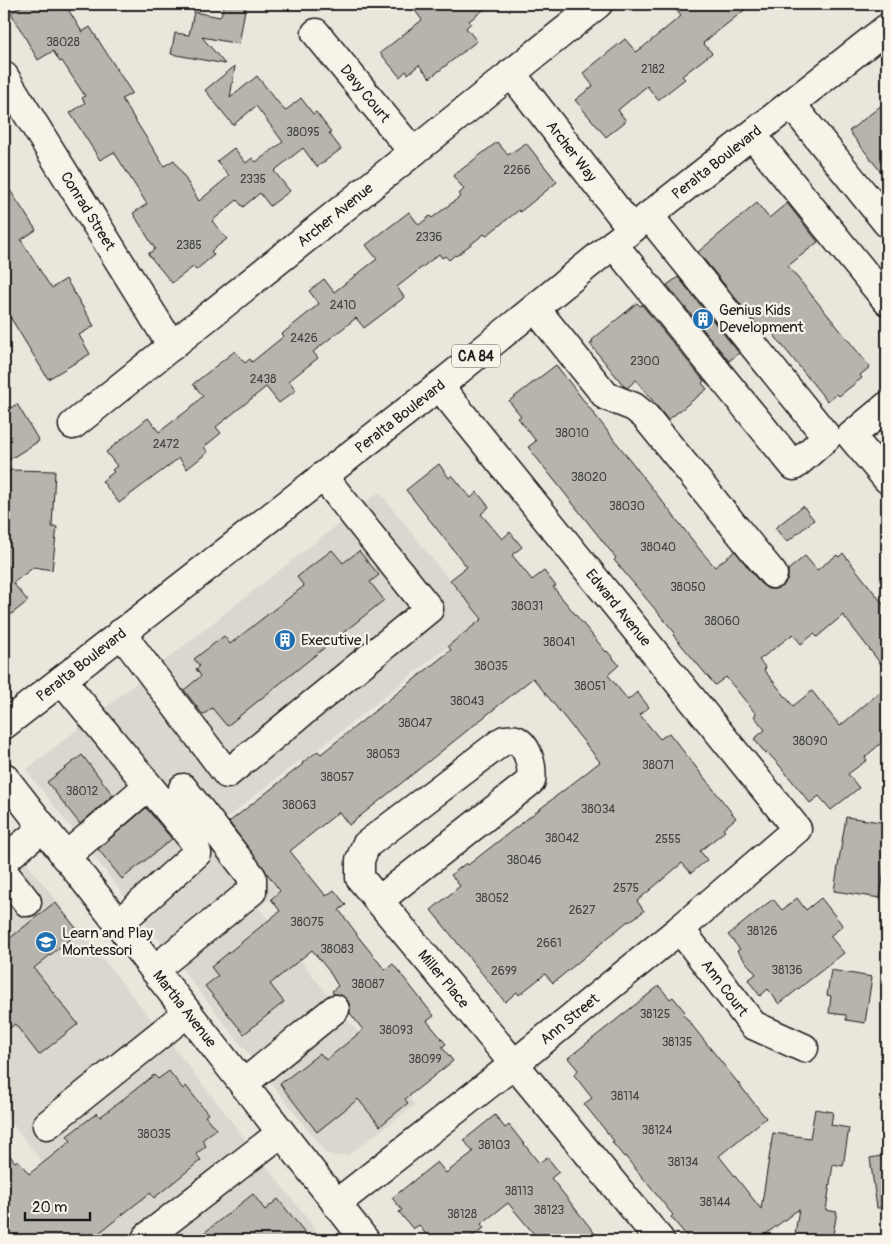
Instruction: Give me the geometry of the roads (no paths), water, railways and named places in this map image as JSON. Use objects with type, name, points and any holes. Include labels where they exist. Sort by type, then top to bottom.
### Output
[{"type":"street","name":"Archer Avenue","points":[[73,425],[598,4]]},
{"type":"street","name":"Peralta Boulevard","points":[[4,724],[439,386],[631,230],[887,28]]},
{"type":"street","name":"Davy Court","points":[[316,33],[414,152]]},
{"type":"street","name":"Archer Way","points":[[511,74],[631,230]]},
{"type":"street","name":"Conrad Street","points":[[4,76],[172,346]]},
{"type":"street","points":[[791,104],[887,222]]},
{"type":"street","points":[[752,134],[887,301]]},
{"type":"street","points":[[631,230],[827,437],[794,466],[631,230]]},
{"type":"street","points":[[535,308],[606,396],[634,407],[645,416],[774,574]]},
{"type":"street","name":"Edward Avenue","points":[[439,386],[797,829]]},
{"type":"street","points":[[887,406],[851,436],[887,479]]},
{"type":"street","points":[[121,633],[227,774],[429,609],[323,476]]},
{"type":"street","points":[[62,680],[193,840],[197,853],[118,924]]},
{"type":"street","name":"Miller Place","points":[[378,900],[531,781],[532,772],[526,750],[515,739],[504,740],[366,845],[360,860],[360,878],[378,900],[513,1064],[660,1240]]},
{"type":"street","name":"Martha Avenue","points":[[4,777],[365,1240]]},
{"type":"street","points":[[66,857],[148,786]]},
{"type":"street","points":[[154,970],[252,891],[252,878],[183,788]]},
{"type":"street","points":[[4,860],[43,828]]},
{"type":"street","name":"Ann Street","points":[[336,1204],[680,929],[797,829]]},
{"type":"street","points":[[4,873],[27,902]]},
{"type":"street","name":"Ann Court","points":[[680,929],[753,1025],[804,1048]]},
{"type":"street","points":[[243,1084],[335,1009]]},
{"type":"street","points":[[48,1125],[187,1014]]},
{"type":"street","points":[[149,1240],[147,1237],[281,1133]]},
{"type":"place","name":"Genius Kids Development","points":[[703,319]]},
{"type":"place","name":"Executive I","points":[[285,640]]},
{"type":"place","name":"Learn and Play Montessori","points":[[46,942]]}]
